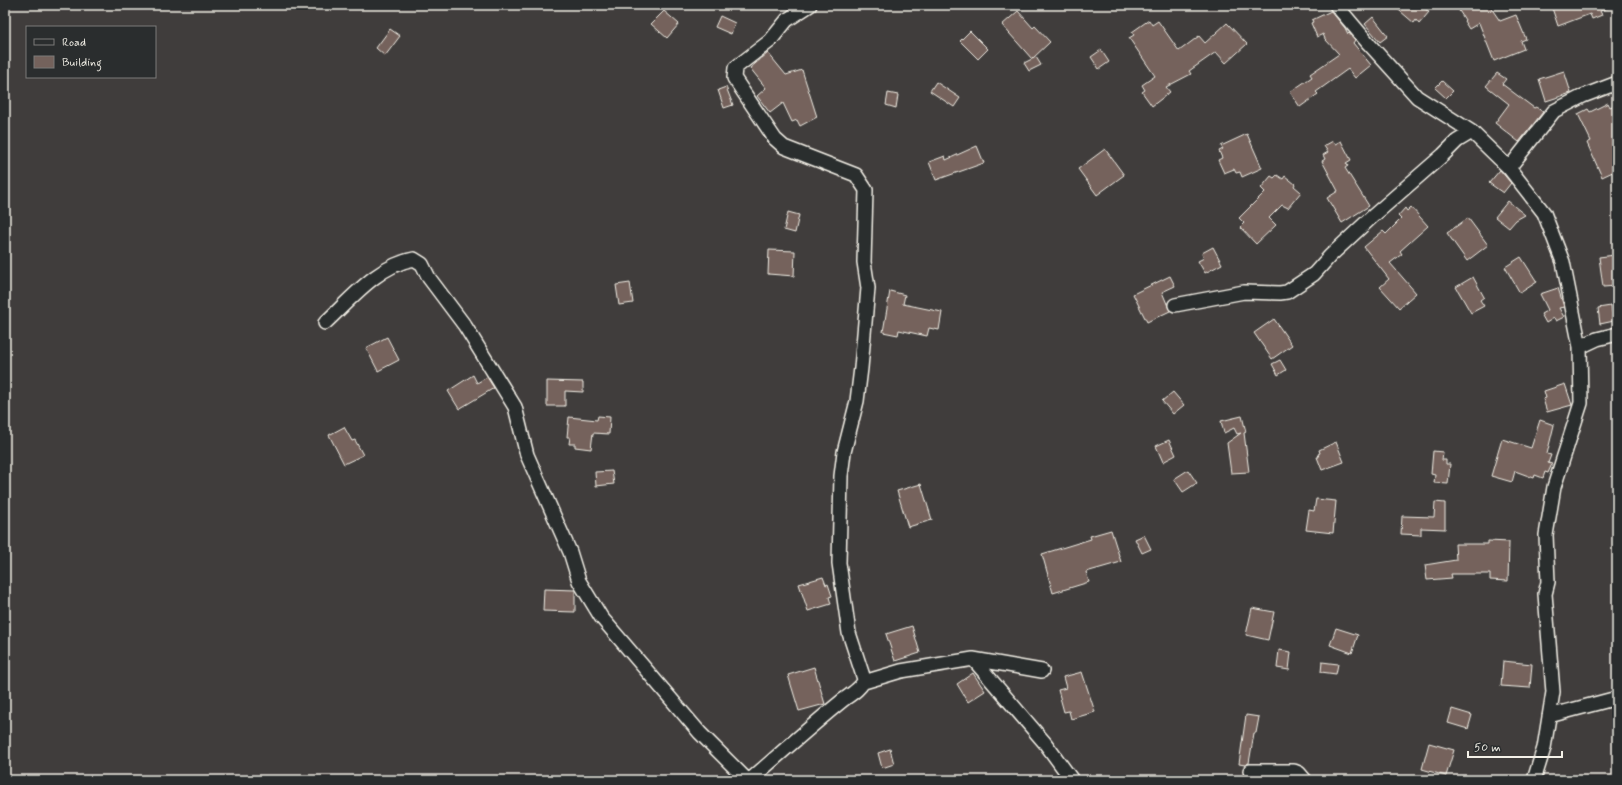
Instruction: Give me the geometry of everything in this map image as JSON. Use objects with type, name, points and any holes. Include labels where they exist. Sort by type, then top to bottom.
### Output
[{"type":"street","points":[[810,5],[787,20],[770,41],[735,68],[734,78],[771,132],[784,147],[856,175],[866,190],[864,262],[868,288],[867,302],[857,402],[844,452],[841,476],[839,562],[849,633],[864,674],[864,682]]},
{"type":"street","points":[[1336,5],[1369,44],[1417,96],[1472,132],[1509,168],[1544,214],[1562,262],[1580,347],[1581,403],[1554,487],[1546,535],[1548,582],[1545,594],[1553,692],[1544,748],[1534,780]]},
{"type":"street","points":[[1509,168],[1554,111],[1583,96],[1614,88]]},
{"type":"street","points":[[1175,305],[1244,292],[1287,292],[1314,274],[1330,256],[1373,216],[1457,141],[1472,132]]},
{"type":"street","points":[[325,322],[378,273],[401,262],[414,259],[422,264],[433,284],[465,326],[515,407],[527,455],[567,545],[579,581],[601,618],[700,733],[749,780],[803,732],[864,682],[901,671],[973,659],[1042,671]]},
{"type":"street","points":[[1580,347],[1597,339],[1617,334]]},
{"type":"street","points":[[973,659],[1045,743],[1072,780]]},
{"type":"street","points":[[1549,716],[1617,698]]},
{"type":"street","points":[[1250,771],[1294,771],[1299,772],[1305,780]]},
{"type":"building","points":[[1393,5],[1420,5],[1429,12],[1419,24],[1416,20],[1414,23]]},
{"type":"building","points":[[1463,5],[1489,5],[1500,21],[1516,15],[1526,39],[1521,41],[1524,49],[1494,61],[1479,23],[1469,29],[1464,21],[1465,20],[1458,9]]},
{"type":"building","points":[[1551,5],[1578,5],[1579,9],[1586,5],[1613,6],[1600,11],[1602,15],[1592,19],[1590,14],[1558,26]]},
{"type":"building","points":[[664,11],[679,24],[667,38],[651,24]]},
{"type":"building","points":[[1018,11],[1033,28],[1035,26],[1050,42],[1032,59],[1002,25]]},
{"type":"building","points":[[1331,11],[1348,34],[1349,33],[1355,40],[1353,43],[1371,65],[1355,78],[1348,69],[1316,92],[1318,94],[1300,107],[1290,92],[1312,77],[1310,74],[1339,54],[1325,39],[1323,34],[1317,37],[1311,23],[1313,22],[1312,20]]},
{"type":"building","points":[[720,16],[735,23],[731,34],[715,27]]},
{"type":"building","points":[[1373,17],[1388,36],[1380,42],[1365,24]]},
{"type":"building","points":[[1149,20],[1152,25],[1158,21],[1179,51],[1199,36],[1205,43],[1227,23],[1247,44],[1226,63],[1216,52],[1189,71],[1191,74],[1166,87],[1170,92],[1152,106],[1142,92],[1145,90],[1142,85],[1155,76],[1129,38],[1134,35],[1132,32]]},
{"type":"building","points":[[390,29],[400,36],[385,56],[376,48]]},
{"type":"building","points":[[970,31],[988,49],[978,59],[960,41]]},
{"type":"building","points":[[1101,50],[1109,62],[1099,69],[1091,57]]},
{"type":"building","points":[[768,53],[786,75],[802,70],[817,117],[800,126],[797,120],[792,122],[783,103],[770,113],[757,96],[766,88],[750,68]]},
{"type":"building","points":[[1036,57],[1041,65],[1029,71],[1024,63]]},
{"type":"building","points":[[1564,71],[1571,93],[1546,101],[1539,79]]},
{"type":"building","points":[[1497,73],[1506,79],[1502,84],[1534,108],[1536,107],[1543,112],[1519,142],[1495,123],[1509,104],[1486,86]]},
{"type":"building","points":[[1442,81],[1453,91],[1446,98],[1435,88]]},
{"type":"building","points":[[936,82],[960,98],[954,107],[930,91]]},
{"type":"building","points":[[726,87],[733,105],[724,108],[718,90]]},
{"type":"building","points":[[888,93],[898,95],[896,108],[886,105]]},
{"type":"building","points":[[1608,103],[1610,107],[1617,104],[1617,170],[1602,177],[1587,143],[1591,141],[1578,114],[1588,109],[1590,112]]},
{"type":"building","points":[[1247,134],[1262,168],[1242,177],[1240,172],[1236,173],[1234,169],[1224,173],[1218,160],[1222,158],[1219,151],[1223,149],[1221,146]]},
{"type":"building","points":[[1333,141],[1335,144],[1341,141],[1351,160],[1346,163],[1348,166],[1345,168],[1369,206],[1342,223],[1327,198],[1338,191],[1322,161],[1325,159],[1323,155],[1328,152],[1324,146]]},
{"type":"building","points":[[977,146],[984,163],[936,180],[929,162],[945,156],[946,160]]},
{"type":"building","points":[[1105,149],[1124,175],[1097,195],[1078,169]]},
{"type":"building","points":[[1500,170],[1511,183],[1503,193],[1489,183]]},
{"type":"building","points":[[1277,175],[1283,179],[1285,176],[1295,184],[1294,186],[1301,192],[1288,208],[1282,205],[1269,218],[1276,225],[1256,244],[1240,227],[1244,223],[1239,218],[1265,192],[1261,188],[1271,176],[1274,178]]},
{"type":"building","points":[[1508,201],[1525,215],[1516,220],[1509,228],[1495,217]]},
{"type":"building","points":[[1411,207],[1428,226],[1400,251],[1402,254],[1390,263],[1416,293],[1399,308],[1380,287],[1389,279],[1364,247],[1383,231],[1386,234],[1401,219],[1398,216],[1405,208],[1407,211]]},
{"type":"building","points":[[788,212],[799,215],[795,233],[784,230]]},
{"type":"building","points":[[1468,218],[1488,245],[1467,261],[1447,233]]},
{"type":"building","points":[[1213,247],[1222,264],[1205,273],[1198,261],[1204,258],[1202,253]]},
{"type":"building","points":[[769,250],[795,251],[794,276],[768,274]]},
{"type":"building","points":[[1615,255],[1617,286],[1603,287],[1599,257]]},
{"type":"building","points":[[1521,257],[1537,282],[1520,293],[1505,267]]},
{"type":"building","points":[[1170,276],[1175,286],[1162,292],[1170,311],[1147,322],[1133,294]]},
{"type":"building","points":[[1473,277],[1484,297],[1480,300],[1484,306],[1471,313],[1456,287]]},
{"type":"building","points":[[630,283],[633,303],[619,305],[616,285]]},
{"type":"building","points":[[1558,288],[1564,307],[1559,308],[1564,317],[1556,321],[1554,318],[1546,323],[1541,314],[1548,310],[1540,294]]},
{"type":"building","points":[[890,291],[905,295],[903,304],[942,312],[939,330],[929,328],[927,336],[899,330],[898,335],[883,332]]},
{"type":"building","points":[[1611,306],[1614,321],[1600,324],[1598,308]]},
{"type":"building","points":[[1274,319],[1292,345],[1272,359],[1254,333]]},
{"type":"building","points":[[387,337],[399,360],[378,371],[366,348]]},
{"type":"building","points":[[1280,360],[1286,370],[1278,375],[1272,364]]},
{"type":"building","points":[[473,375],[477,383],[487,377],[494,388],[459,409],[448,391]]},
{"type":"building","points":[[547,381],[583,382],[583,392],[565,391],[565,406],[547,406]]},
{"type":"building","points":[[1565,384],[1572,405],[1547,412],[1543,399],[1546,398],[1544,391]]},
{"type":"building","points":[[1173,392],[1184,405],[1173,414],[1162,401]]},
{"type":"building","points":[[598,416],[610,417],[609,434],[593,433],[591,449],[575,447],[575,444],[569,444],[570,437],[567,437],[569,417],[597,420]]},
{"type":"building","points":[[1242,416],[1246,432],[1244,433],[1249,472],[1231,473],[1227,443],[1241,433],[1237,434],[1234,428],[1224,433],[1221,421]]},
{"type":"building","points":[[1540,420],[1554,425],[1547,454],[1551,455],[1548,463],[1552,464],[1548,473],[1545,472],[1543,478],[1535,475],[1534,478],[1515,471],[1512,482],[1491,476],[1502,439],[1531,448]]},
{"type":"building","points":[[344,427],[352,441],[355,440],[363,455],[344,464],[329,435]]},
{"type":"building","points":[[1169,440],[1176,455],[1163,462],[1156,446]]},
{"type":"building","points":[[1336,442],[1344,462],[1322,470],[1317,457],[1319,457],[1319,450]]},
{"type":"building","points":[[1433,451],[1443,452],[1442,460],[1446,460],[1446,464],[1450,464],[1448,484],[1434,483],[1435,475],[1431,474]]},
{"type":"building","points":[[1188,470],[1197,483],[1183,492],[1174,479]]},
{"type":"building","points":[[612,471],[614,484],[596,486],[595,472]]},
{"type":"building","points":[[921,484],[932,520],[908,527],[897,491]]},
{"type":"building","points":[[1316,499],[1336,501],[1333,533],[1306,530],[1309,510],[1314,511]]},
{"type":"building","points":[[1435,502],[1445,503],[1445,529],[1421,528],[1421,535],[1401,534],[1402,516],[1434,517]]},
{"type":"building","points":[[1111,530],[1121,562],[1086,572],[1089,582],[1053,593],[1042,554],[1091,539],[1090,536]]},
{"type":"building","points":[[1144,535],[1151,549],[1142,553],[1135,539]]},
{"type":"building","points":[[1488,541],[1509,542],[1508,581],[1490,580],[1490,574],[1451,574],[1452,578],[1427,580],[1425,565],[1456,560],[1455,544],[1488,544]]},
{"type":"building","points":[[823,577],[826,585],[828,584],[832,596],[829,597],[831,604],[808,611],[799,584]]},
{"type":"building","points":[[544,589],[575,590],[575,612],[543,611]]},
{"type":"building","points":[[1252,608],[1274,612],[1268,640],[1246,635]]},
{"type":"building","points":[[912,626],[920,653],[895,661],[886,634]]},
{"type":"building","points":[[1336,628],[1358,635],[1352,653],[1330,645]]},
{"type":"building","points":[[1279,650],[1291,652],[1289,670],[1277,668]]},
{"type":"building","points":[[1503,661],[1532,664],[1530,688],[1501,686]]},
{"type":"building","points":[[1322,662],[1338,664],[1336,674],[1321,672]]},
{"type":"building","points":[[814,667],[825,704],[799,711],[788,675]]},
{"type":"building","points":[[1082,672],[1095,712],[1071,719],[1069,711],[1064,712],[1058,690],[1066,688],[1063,677]]},
{"type":"building","points":[[973,673],[985,691],[968,702],[957,684]]},
{"type":"building","points":[[1452,709],[1472,715],[1468,729],[1448,723]]},
{"type":"building","points":[[1246,715],[1259,717],[1256,733],[1254,733],[1249,763],[1245,765],[1239,764]]},
{"type":"building","points":[[1429,743],[1454,750],[1446,776],[1422,769]]},
{"type":"building","points":[[890,749],[894,764],[882,768],[878,753]]}]
